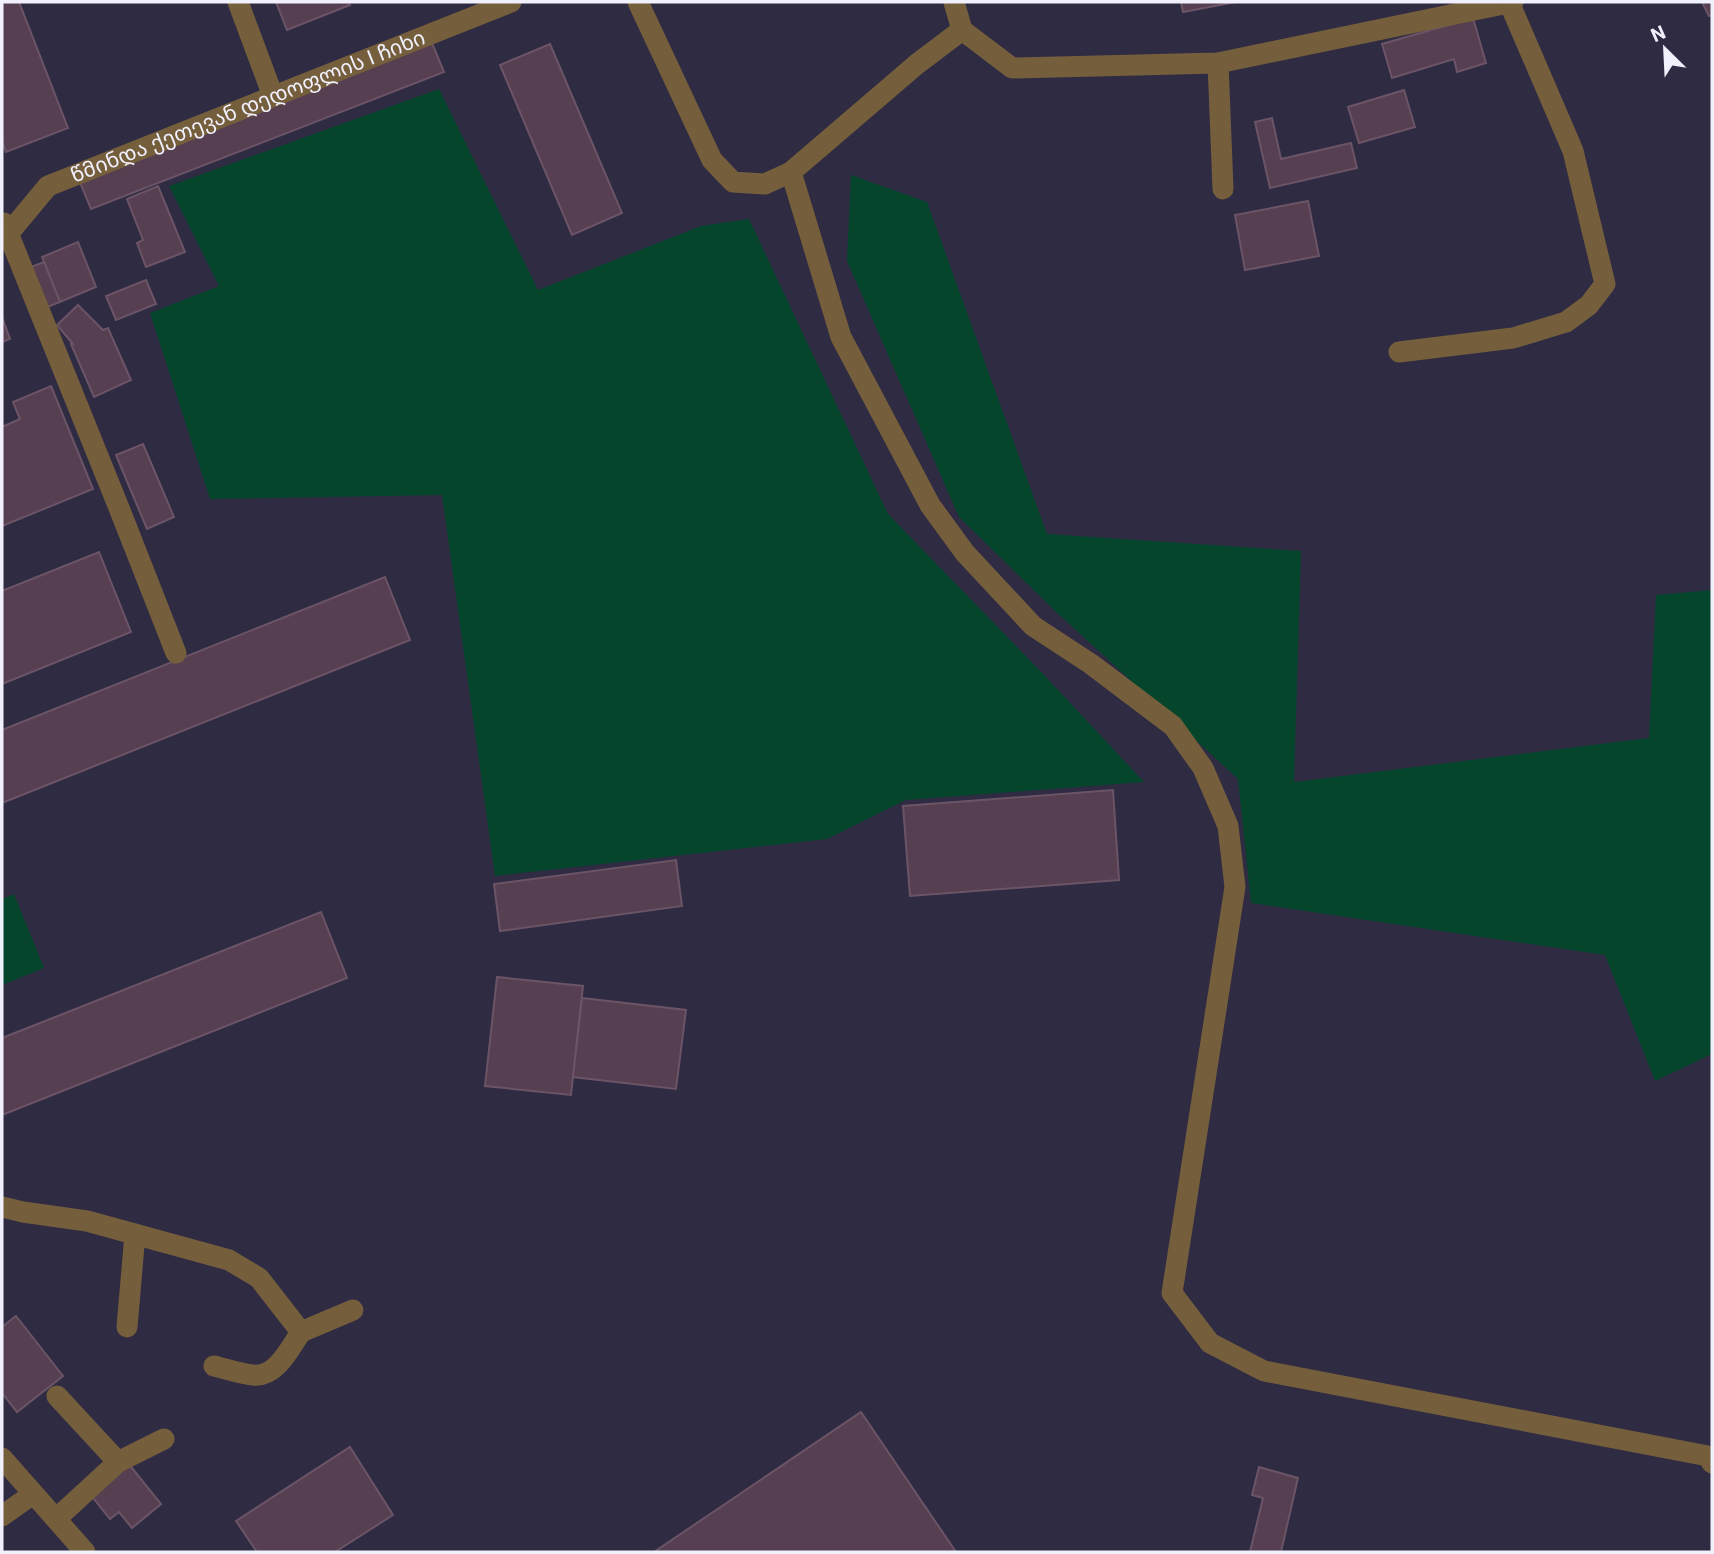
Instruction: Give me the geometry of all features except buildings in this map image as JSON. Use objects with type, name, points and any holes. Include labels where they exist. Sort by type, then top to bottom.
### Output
[{"type":"street","points":[[237,2],[273,96]]},
{"type":"street","name":"წმინდა ქეთევან დედოფლის I ჩიხი","points":[[4,230],[48,186],[511,2]]},
{"type":"street","points":[[638,2],[712,160],[733,182],[765,184],[791,172],[917,64],[962,30]]},
{"type":"street","points":[[954,2],[962,30],[1012,68],[1218,63],[1511,2],[1573,151],[1605,284],[1589,305],[1566,322],[1513,338],[1399,352]]},
{"type":"street","points":[[1218,63],[1223,189]]},
{"type":"street","points":[[791,172],[841,337],[930,505],[965,552],[1033,626],[1091,664],[1173,726],[1203,768],[1228,826],[1235,887],[1172,1293],[1210,1343],[1264,1371],[1711,1458]]},
{"type":"street","points":[[4,230],[176,653]]},
{"type":"street","points":[[2,1207],[87,1221],[229,1260],[259,1278],[301,1332]]},
{"type":"street","points":[[127,1327],[135,1234]]},
{"type":"street","points":[[214,1366],[256,1376],[265,1374],[275,1367],[301,1332],[353,1310]]},
{"type":"street","points":[[57,1396],[118,1462]]},
{"type":"street","points":[[56,1519],[118,1462],[164,1439]]},
{"type":"street","points":[[2,1458],[85,1552]]},
{"type":"street","points":[[2,1516],[33,1493]]},
{"type":"green space","points":[[439,89],[538,290],[701,226],[749,219],[888,514],[1144,782],[906,800],[827,839],[495,876],[442,495],[210,499],[150,313],[219,286],[169,186]]},
{"type":"green space","points":[[851,175],[927,202],[1047,534],[1301,551],[1294,782],[1649,738],[1656,595],[1712,590],[1712,1054],[1655,1081],[1605,955],[1251,903],[1238,779],[1053,609],[959,517],[847,261]]},
{"type":"green space","points":[[14,894],[44,968],[2,985],[2,899]]}]
